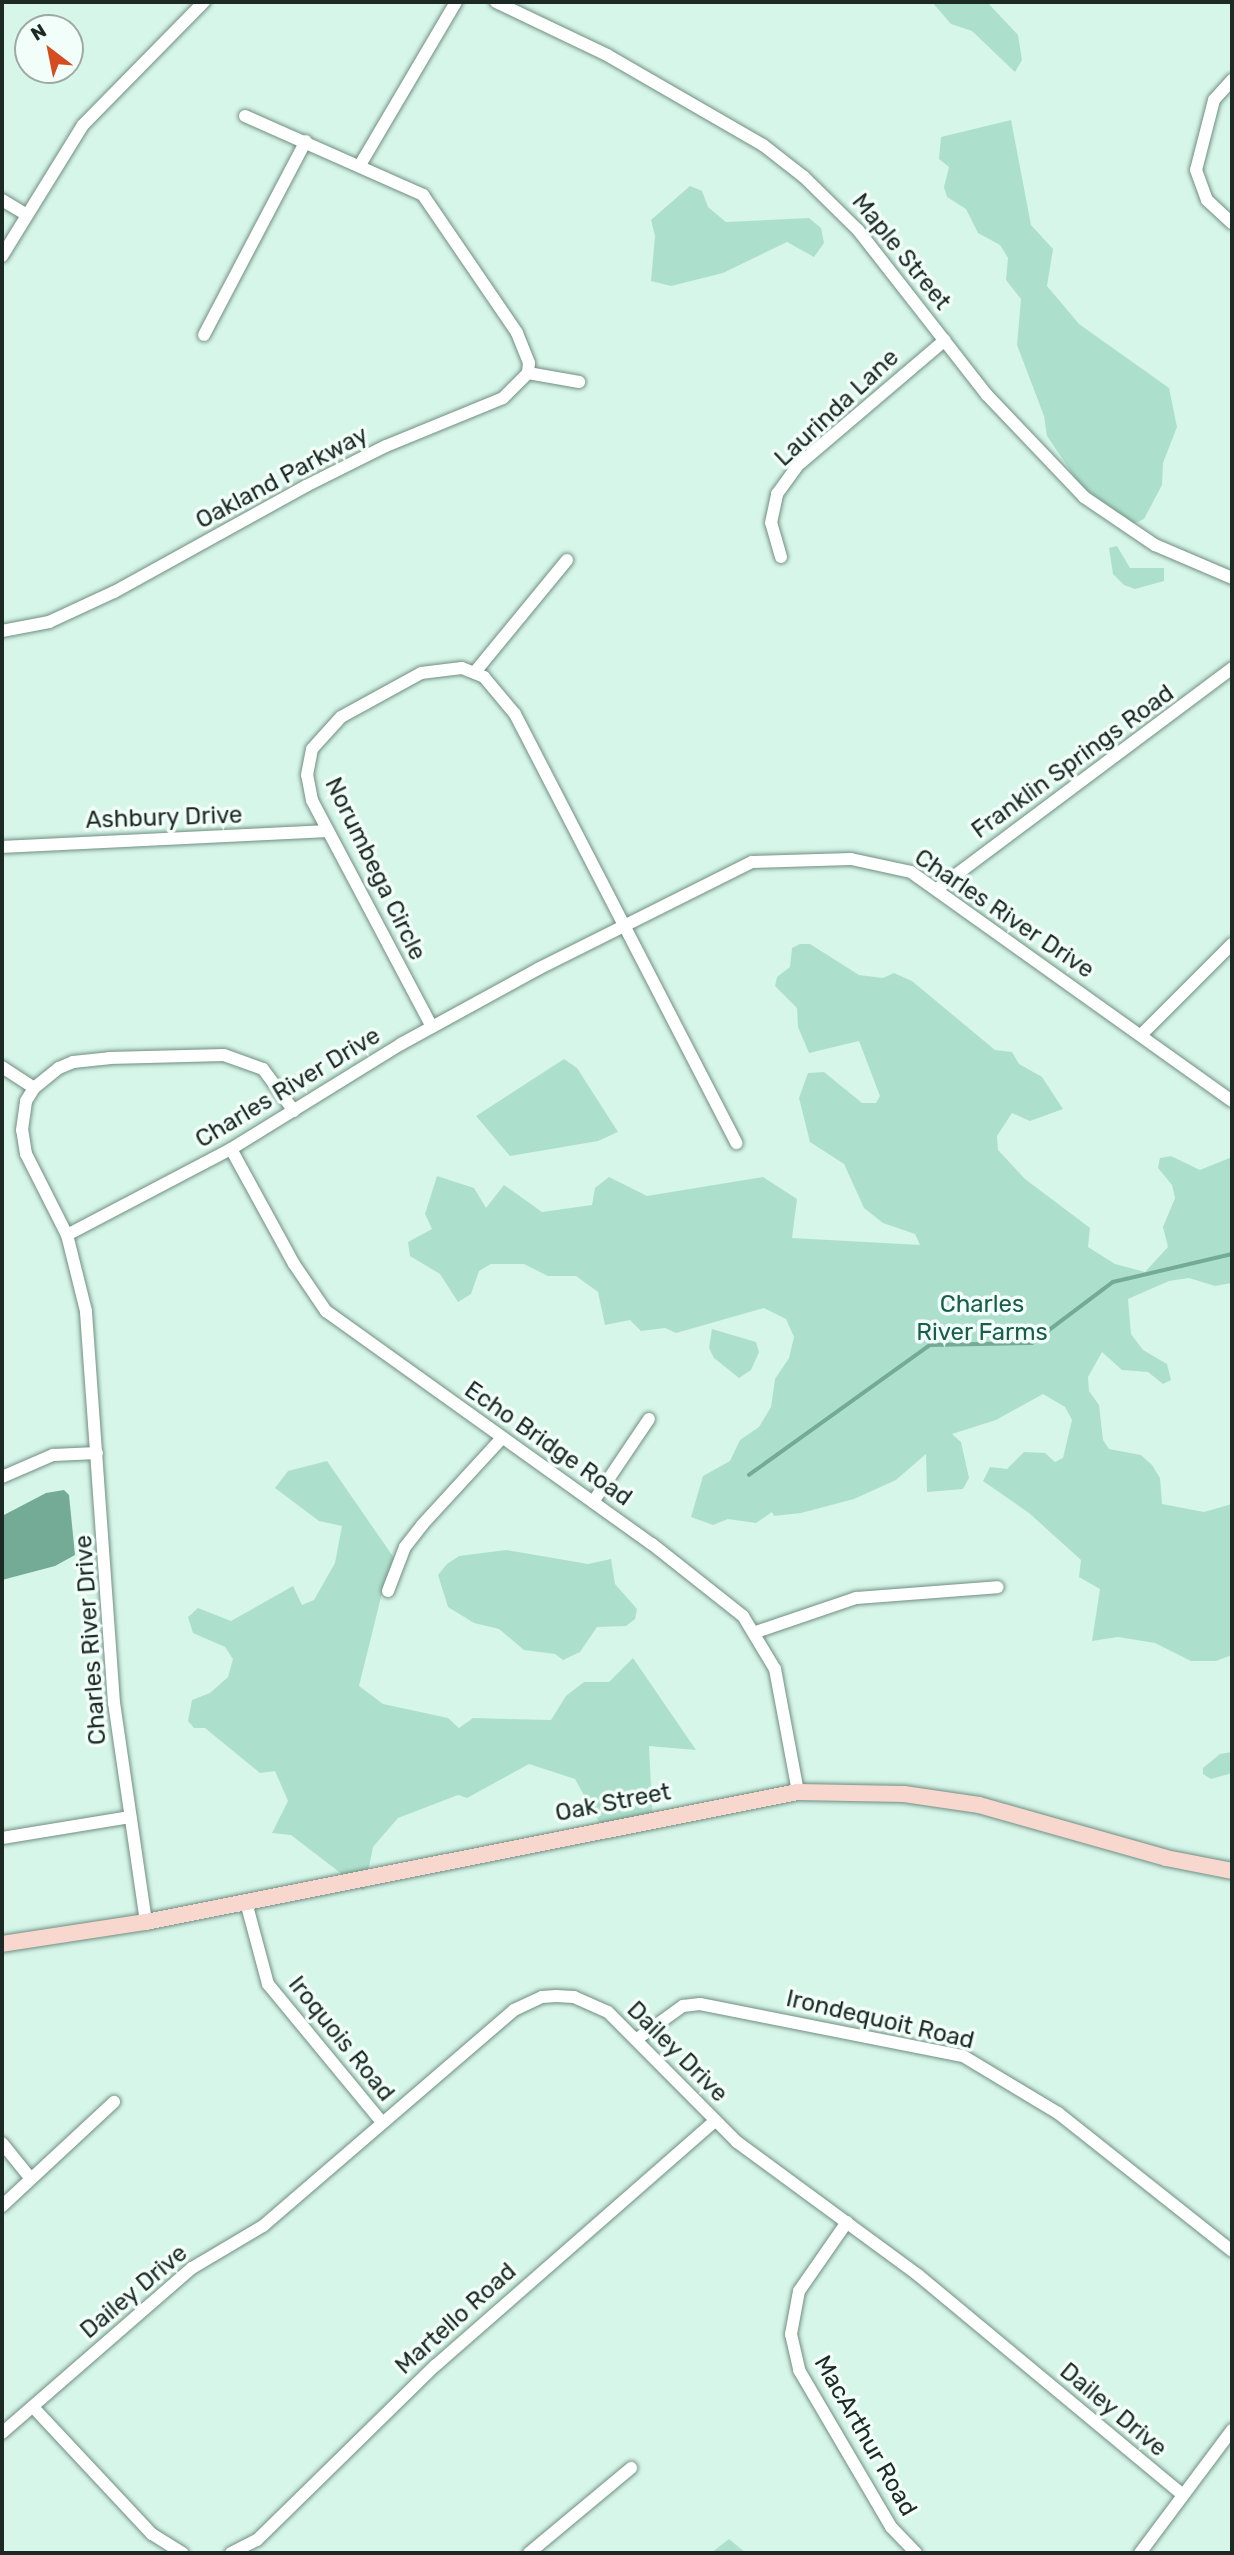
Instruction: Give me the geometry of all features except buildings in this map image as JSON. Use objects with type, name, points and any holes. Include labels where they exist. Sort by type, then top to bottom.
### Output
[{"type":"main road","name":"Oak Street","points":[[2,1944],[146,1922],[798,1792],[904,1794],[979,1805],[1166,1858],[1232,1871]]},
{"type":"street","points":[[2,256],[83,125],[204,2]]},
{"type":"street","points":[[360,164],[456,2]]},
{"type":"street","name":"Maple Street","points":[[496,2],[607,55],[762,145],[830,199],[1014,426],[1084,497],[1155,545],[1232,578]]},
{"type":"street","points":[[1232,80],[1214,100],[1196,170],[1207,200],[1232,223]]},
{"type":"street","points":[[245,116],[360,164],[423,195],[433,206],[517,334],[529,363],[528,373],[579,382]]},
{"type":"street","points":[[204,335],[306,141]]},
{"type":"street","points":[[2,200],[27,215]]},
{"type":"street","name":"Laurinda Lane","points":[[781,556],[771,523],[777,495],[797,466],[945,340]]},
{"type":"street","name":"Oakland Parkway","points":[[2,631],[49,622],[114,592],[306,486],[502,398],[528,373]]},
{"type":"street","points":[[567,560],[475,672],[503,695],[515,714],[736,1143]]},
{"type":"street","name":"Norumbega Circle","points":[[432,1027],[312,800],[307,775],[312,749],[330,726],[421,673],[462,668],[475,672]]},
{"type":"street","name":"Franklin Springs Road","points":[[937,889],[1232,668]]},
{"type":"street","name":"Ashbury Drive","points":[[2,847],[328,831]]},
{"type":"street","name":"Charles River Drive","points":[[146,1922],[114,1703],[86,1311],[67,1235],[231,1149],[432,1027],[625,925],[752,862],[879,862],[898,866],[937,889],[1232,1101]]},
{"type":"street","points":[[1141,1035],[1232,944]]},
{"type":"street","points":[[67,1235],[23,1142],[23,1115],[34,1088],[73,1062],[224,1055],[263,1069],[294,1111]]},
{"type":"street","points":[[2,1067],[34,1088]]},
{"type":"street","name":"Echo Bridge Road","points":[[231,1149],[294,1264],[326,1311],[727,1601],[756,1632],[775,1670],[783,1699],[798,1792]]},
{"type":"street","points":[[593,1502],[649,1419]]},
{"type":"street","points":[[388,1591],[405,1548],[422,1525],[502,1438]]},
{"type":"street","points":[[2,1477],[53,1455],[97,1452]]},
{"type":"street","points":[[756,1632],[856,1598],[998,1587]]},
{"type":"street","points":[[2,1838],[130,1817]]},
{"type":"street","name":"Iroquois Road","points":[[246,1902],[268,1984],[381,2121]]},
{"type":"street","name":"Dailey Drive","points":[[2,2433],[192,2268],[263,2226],[381,2121],[514,2010],[542,1997],[574,1997],[595,2004],[637,2039],[715,2121],[918,2275],[1183,2495]]},
{"type":"street","name":"Irondequoit Road","points":[[637,2039],[683,2006],[700,2004],[963,2056],[1058,2113],[1232,2251]]},
{"type":"street","points":[[2,2206],[114,2102]]},
{"type":"street","name":"Martello Road","points":[[232,2553],[257,2540],[436,2364],[715,2121]]},
{"type":"street","points":[[2,2143],[32,2179]]},
{"type":"street","name":"MacArthur Road","points":[[847,2222],[799,2291],[791,2334],[799,2370],[891,2527],[916,2553]]},
{"type":"street","points":[[33,2407],[152,2534],[183,2553]]},
{"type":"street","points":[[1140,2553],[1232,2430]]},
{"type":"street","points":[[529,2553],[631,2468]]},
{"type":"green space","points":[[932,2],[987,2],[1018,35],[1022,60],[1015,72],[972,31],[951,24]]},
{"type":"green space","points":[[1011,120],[1031,225],[1053,249],[1047,286],[1079,324],[1169,388],[1177,427],[1163,463],[1162,485],[1144,519],[1133,524],[1080,485],[1047,436],[1044,416],[1017,345],[1021,299],[1006,280],[1008,258],[1000,245],[978,233],[966,209],[947,197],[944,187],[949,167],[939,159],[941,137]]},
{"type":"green space","points":[[690,186],[702,191],[708,207],[726,222],[809,218],[821,228],[824,243],[814,257],[787,242],[723,273],[671,286],[651,281],[655,236],[651,220]]},
{"type":"green space","points":[[1117,546],[1130,568],[1164,568],[1164,581],[1135,589],[1124,585],[1113,574],[1109,548]]},
{"type":"green space","name":"Charles River Farms","points":[[800,944],[810,944],[859,975],[883,978],[894,973],[912,981],[995,1050],[1012,1052],[1019,1064],[1042,1077],[1063,1109],[1030,1121],[1012,1113],[997,1136],[998,1150],[1025,1179],[1090,1228],[1088,1247],[1115,1264],[1145,1272],[1168,1247],[1163,1227],[1175,1198],[1172,1185],[1158,1168],[1160,1158],[1171,1156],[1200,1170],[1232,1157],[1232,1283],[1215,1286],[1189,1278],[1169,1281],[1128,1299],[1131,1334],[1143,1350],[1167,1364],[1171,1380],[1163,1384],[1148,1372],[1122,1370],[1102,1352],[1088,1377],[1089,1391],[1099,1405],[1103,1440],[1109,1449],[1141,1455],[1152,1465],[1160,1478],[1162,1504],[1204,1512],[1232,1504],[1232,1655],[1216,1661],[1191,1661],[1155,1643],[1118,1637],[1092,1641],[1100,1589],[1079,1577],[1081,1560],[1029,1513],[983,1481],[990,1467],[1007,1469],[1024,1452],[1045,1453],[1055,1462],[1063,1458],[1072,1420],[1065,1407],[1043,1394],[996,1420],[952,1434],[961,1442],[969,1478],[963,1489],[927,1492],[926,1454],[896,1480],[854,1499],[801,1513],[774,1516],[772,1512],[756,1523],[728,1519],[713,1525],[691,1517],[703,1476],[730,1461],[740,1440],[759,1427],[771,1407],[775,1379],[789,1358],[794,1337],[786,1319],[764,1308],[676,1333],[665,1328],[641,1331],[630,1320],[605,1325],[598,1292],[576,1276],[548,1276],[524,1264],[491,1264],[479,1271],[471,1294],[458,1302],[440,1274],[410,1256],[408,1242],[432,1229],[425,1214],[437,1176],[474,1188],[486,1208],[504,1185],[542,1212],[592,1205],[595,1188],[609,1177],[647,1196],[763,1177],[797,1199],[792,1238],[920,1245],[915,1234],[883,1223],[864,1208],[844,1164],[810,1142],[799,1098],[808,1073],[824,1072],[862,1103],[876,1103],[880,1096],[859,1041],[809,1053],[798,1027],[797,1008],[775,986],[777,977],[790,967],[792,948]]},
{"type":"green space","points":[[564,1059],[577,1068],[618,1132],[598,1141],[510,1156],[476,1116]]},
{"type":"green space","points":[[712,1329],[756,1342],[759,1352],[751,1370],[739,1378],[714,1358],[709,1348]]},
{"type":"green space","points":[[327,1461],[403,1571],[383,1589],[359,1686],[383,1704],[448,1718],[459,1728],[473,1718],[551,1720],[566,1696],[584,1682],[609,1682],[633,1658],[696,1750],[649,1746],[653,1826],[608,1838],[575,1779],[529,1764],[467,1798],[458,1795],[398,1818],[373,1847],[364,1891],[291,1835],[272,1833],[288,1801],[275,1771],[260,1773],[205,1728],[194,1728],[188,1721],[192,1700],[210,1693],[228,1677],[233,1659],[225,1647],[193,1633],[188,1617],[198,1608],[231,1621],[293,1586],[302,1605],[314,1600],[335,1563],[342,1526],[319,1521],[275,1488],[288,1471]]},
{"type":"green space","points":[[506,1550],[588,1564],[611,1559],[615,1584],[637,1609],[635,1619],[626,1626],[597,1627],[580,1652],[563,1660],[555,1654],[524,1650],[499,1629],[474,1623],[448,1607],[438,1575],[447,1564],[459,1556]]},
{"type":"green space","points":[[1232,1752],[1232,1773],[1211,1779],[1203,1774],[1203,1768],[1220,1754]]},
{"type":"green space","points":[[729,2539],[746,2553],[711,2553]]},
{"type":"shaded area","points":[[64,1490],[69,1495],[75,1555],[55,1566],[2,1580],[2,1516],[46,1493]]},
{"type":"waterway","points":[[749,1475],[930,1345],[1032,1343],[1113,1282],[1232,1254]]}]
